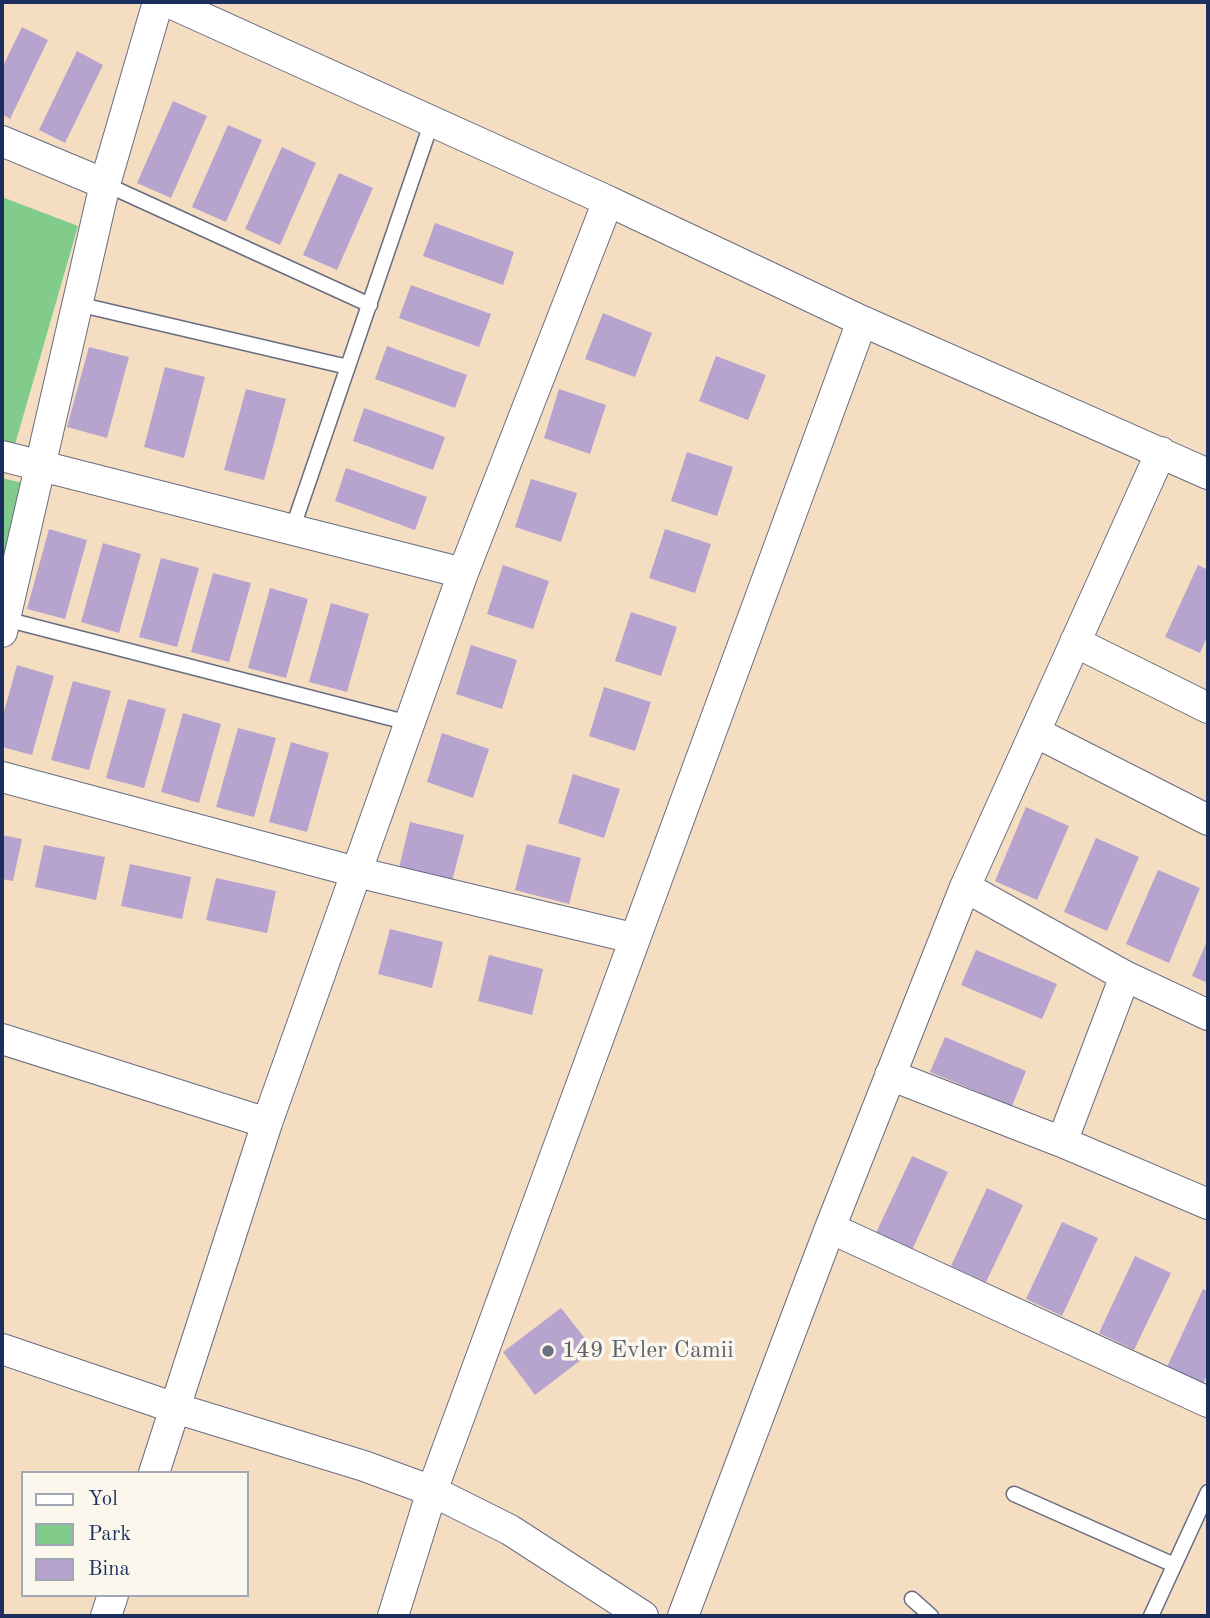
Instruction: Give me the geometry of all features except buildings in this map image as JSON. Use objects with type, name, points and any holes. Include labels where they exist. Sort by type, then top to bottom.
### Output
[{"type":"street","points":[[3,626],[105,184],[158,2]]},
{"type":"street","points":[[168,2],[608,201],[862,321],[1208,474]]},
{"type":"street","points":[[2,141],[105,184]]},
{"type":"street","points":[[155,1471],[267,1123],[356,872],[463,573],[608,201]]},
{"type":"street","points":[[393,1616],[432,1491],[633,938],[862,321]]},
{"type":"street","points":[[683,1616],[830,1228],[965,887],[1161,452]]},
{"type":"street","points":[[2,456],[463,573]]},
{"type":"street","points":[[1075,642],[1208,708]]},
{"type":"street","points":[[1035,732],[1208,820]]},
{"type":"street","points":[[2,777],[356,872],[633,938]]},
{"type":"street","points":[[965,887],[1125,976],[1208,1015]]},
{"type":"street","points":[[1062,1142],[1125,976]]},
{"type":"street","points":[[2,1039],[267,1123]]},
{"type":"street","points":[[890,1075],[1062,1142],[1208,1204]]},
{"type":"street","points":[[830,1228],[1208,1402]]},
{"type":"street","points":[[2,1349],[176,1408],[364,1466],[432,1491],[510,1530],[643,1616]]},
{"type":"street","points":[[106,1616],[112,1597]]},
{"type":"lane","points":[[292,530],[432,121]]},
{"type":"lane","points":[[105,184],[369,305]]},
{"type":"lane","points":[[77,304],[348,368]]},
{"type":"lane","points":[[3,626],[410,723]]},
{"type":"lane","points":[[1151,1616],[1172,1564],[1208,1492]]},
{"type":"lane","points":[[1014,1494],[1172,1564]]},
{"type":"lane","points":[[912,1600],[931,1616]]},
{"type":"green space","points":[[2,197],[78,226],[14,448],[2,445]]},
{"type":"green space","points":[[2,478],[23,483],[2,572]]},
{"type":"place","name":"149 Evler Camii","points":[[548,1351]]}]
